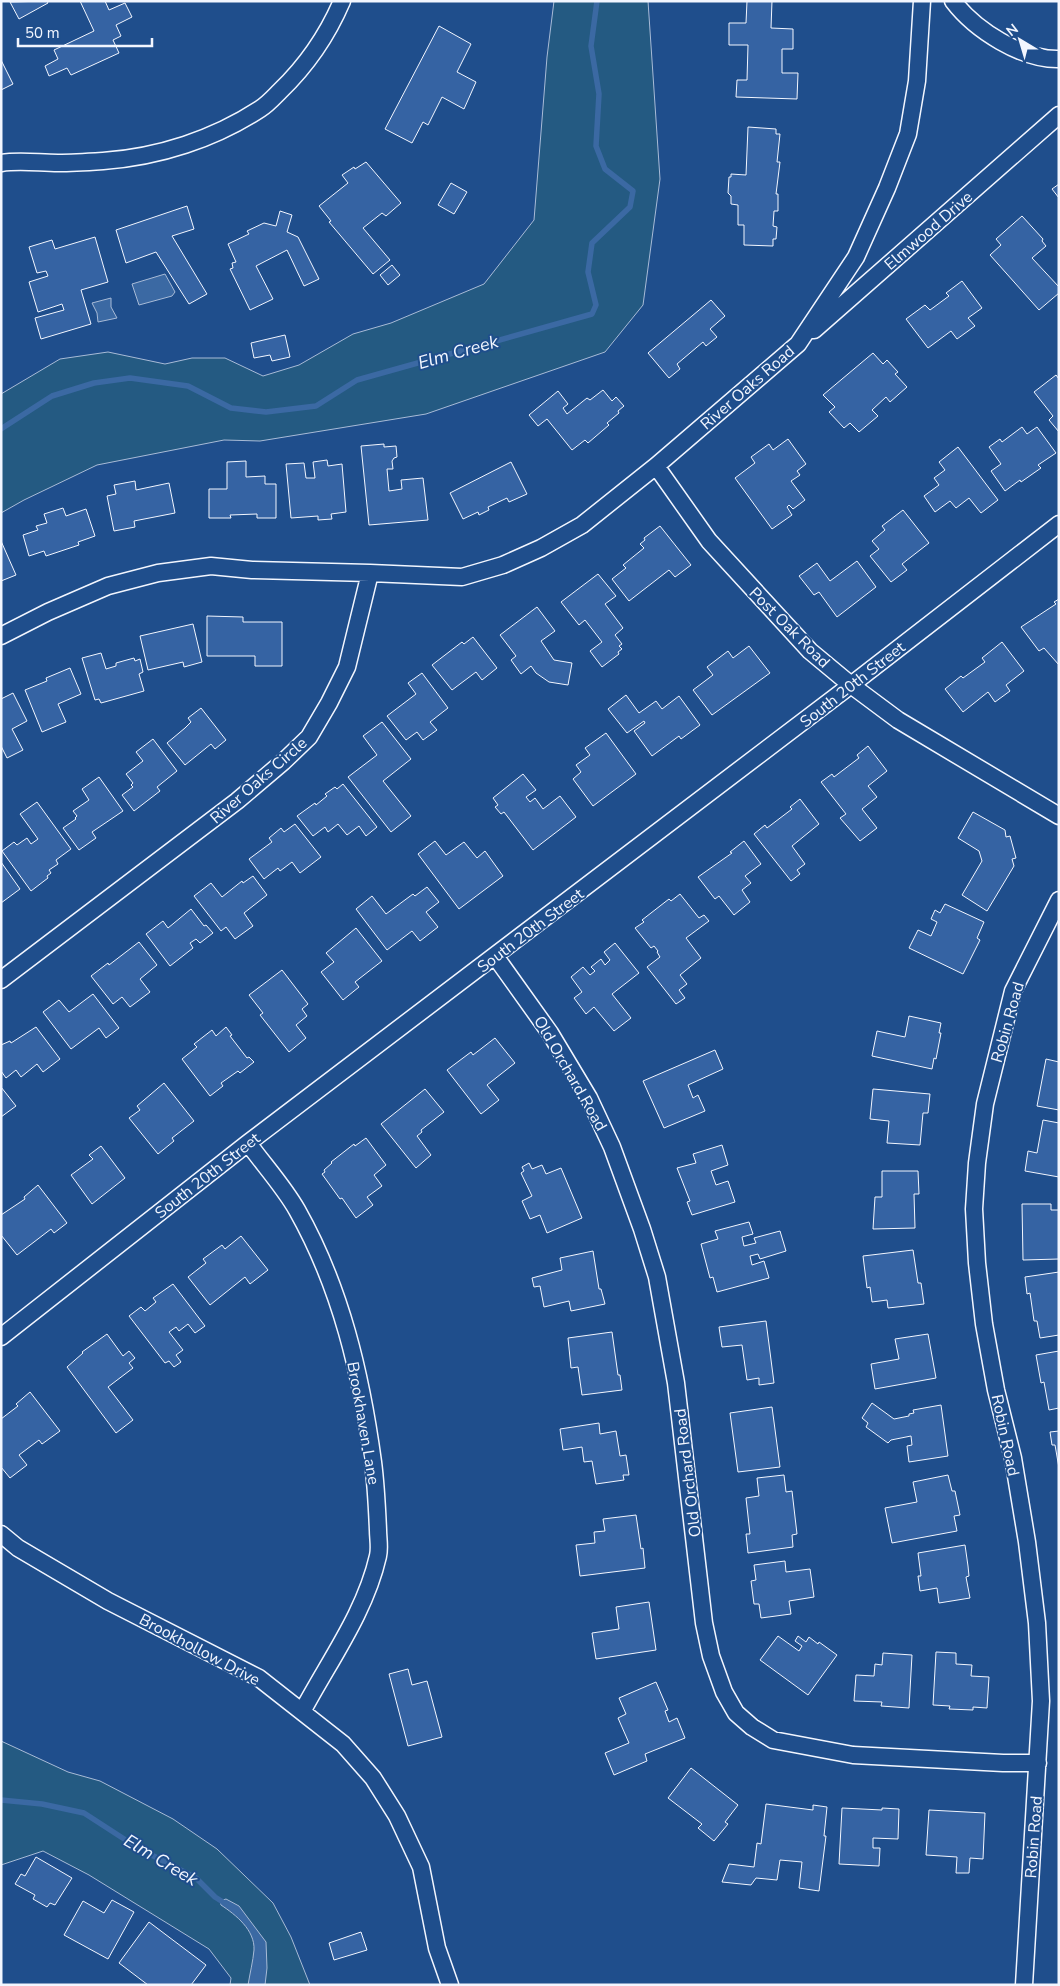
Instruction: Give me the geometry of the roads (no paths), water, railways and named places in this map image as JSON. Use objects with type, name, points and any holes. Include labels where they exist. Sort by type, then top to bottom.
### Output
[{"type":"street","points":[[1,163],[14,161],[57,163],[106,161],[148,154],[198,141],[227,128],[262,108],[298,73],[331,28],[342,1]]},
{"type":"street","name":"River Oaks Road","points":[[370,573],[462,577],[503,566],[541,548],[582,525],[656,466],[798,344],[856,257],[887,188],[908,134],[917,81],[922,1]]},
{"type":"street","points":[[953,1],[960,10],[993,37],[1018,52],[1059,59]]},
{"type":"street","name":"Elmwood Drive","points":[[798,344],[1059,115]]},
{"type":"street","name":"Post Oak Road","points":[[656,466],[709,541],[810,651],[851,686],[898,720],[1059,816]]},
{"type":"street","name":"South 20th Street","points":[[1,1337],[248,1143],[851,686],[1059,524]]},
{"type":"street","points":[[1,636],[48,612],[108,586],[158,573],[211,566],[252,570],[370,573]]},
{"type":"street","name":"River Oaks Circle","points":[[1,980],[237,801],[309,737],[347,667],[370,573]]},
{"type":"street","name":"Robin Road","points":[[1024,1985],[1041,1701],[1037,1623],[1027,1542],[1013,1458],[996,1390],[984,1324],[977,1263],[974,1210],[977,1163],[985,1104],[1013,991],[1059,900]]},
{"type":"street","name":"Old Orchard Road","points":[[495,956],[550,1033],[589,1098],[612,1147],[642,1229],[657,1277],[676,1383],[704,1623],[711,1656],[724,1692],[736,1713],[752,1728],[773,1740],[853,1755],[1003,1763],[1038,1763]]},
{"type":"street","name":"Brookhaven Lane","points":[[248,1143],[296,1208],[323,1259],[339,1304],[356,1366],[376,1480],[379,1555],[363,1600],[341,1646],[302,1712]]},
{"type":"street","name":"Brookhollow Drive","points":[[1,1534],[18,1548],[108,1601],[259,1678],[343,1744],[373,1778],[397,1816],[421,1867],[437,1948],[450,1985]]},
{"type":"waterway","name":"Elm Creek","points":[[1,429],[52,396],[94,383],[130,378],[188,386],[231,408],[266,412],[316,406],[357,380],[592,314],[596,305],[588,272],[592,243],[630,207],[633,191],[605,169],[596,146],[599,94],[591,46],[597,1]]},
{"type":"waterway","name":"Elm Creek","points":[[1,1800],[42,1804],[84,1813],[138,1848],[196,1878],[215,1897],[226,1904]]}]
